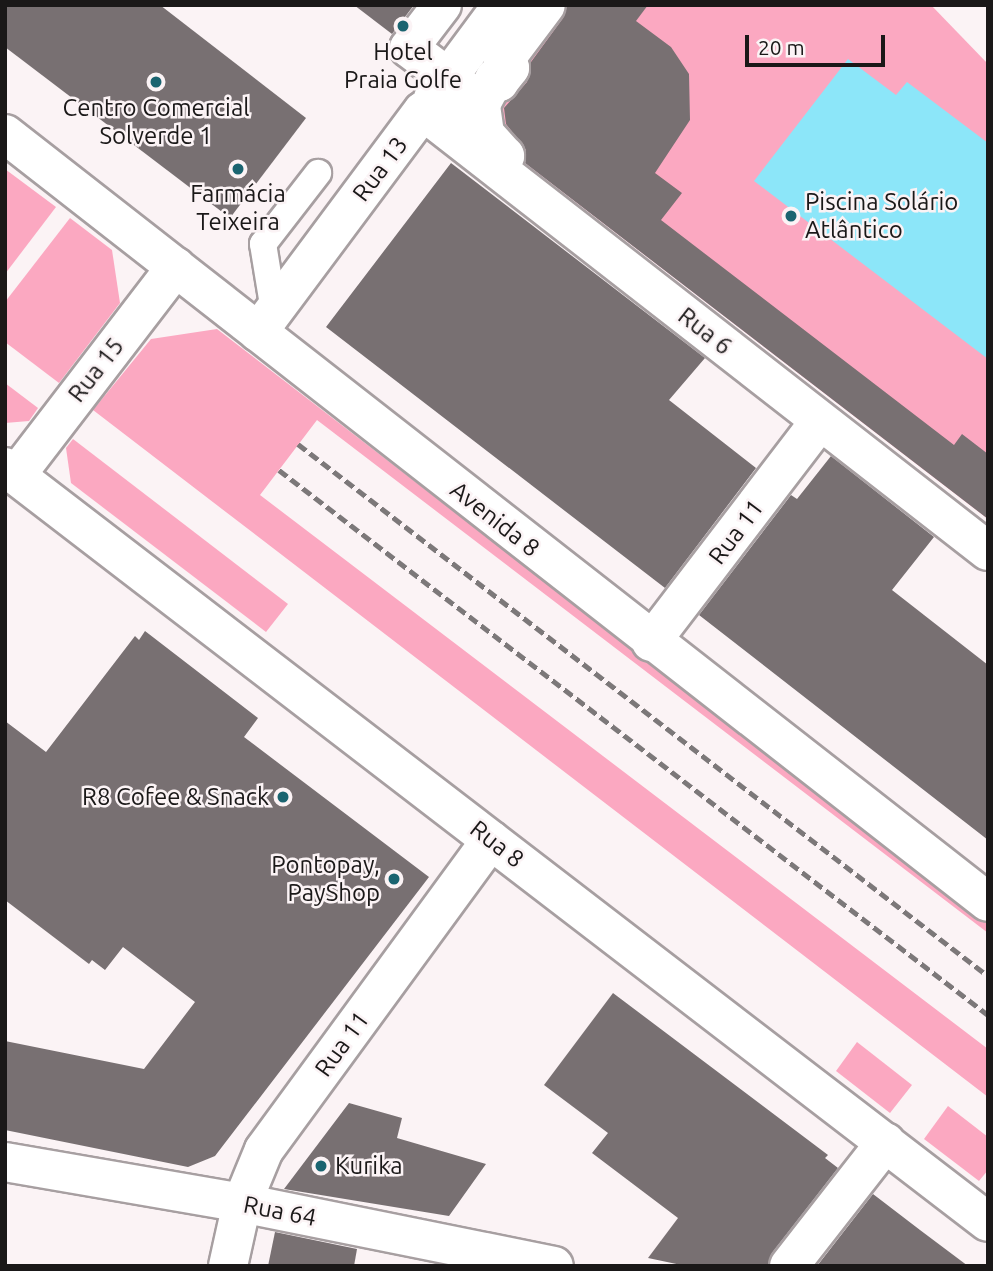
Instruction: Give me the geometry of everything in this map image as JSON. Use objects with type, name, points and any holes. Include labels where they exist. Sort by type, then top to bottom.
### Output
[{"type":"street","points":[[442,5],[409,48],[470,94],[449,122],[500,162],[505,156],[485,134],[481,104],[495,78],[499,82],[510,68],[503,62],[546,5]]},
{"type":"street","name":"Rua 13","points":[[266,321],[502,5]]},
{"type":"street","name":"Rua 6","points":[[423,111],[988,551]]},
{"type":"street","name":"Avenida 8","points":[[5,134],[176,267],[266,321],[650,642],[988,902]]},
{"type":"street","name":"Rua 15","points":[[11,470],[176,267]]},
{"type":"street","name":"Rua 11","points":[[650,642],[820,421]]},
{"type":"street","name":"Rua 8","points":[[11,470],[988,1222]]},
{"type":"street","name":"Rua 11","points":[[228,1266],[242,1203],[264,1150],[491,840]]},
{"type":"street","points":[[789,1266],[886,1142]]},
{"type":"street","name":"Rua 64","points":[[5,1163],[242,1203],[554,1266]]},
{"type":"lane","points":[[266,321],[263,244],[318,173]]},
{"type":"shaded area","name":"Piscina Solário Atlântico","points":[[546,5],[931,5],[988,64],[988,519],[499,143],[487,105]]},
{"type":"shaded area","points":[[5,169],[56,207],[5,274]]},
{"type":"shaded area","points":[[70,218],[112,250],[120,303],[59,383],[5,342],[5,302]]},
{"type":"shaded area","points":[[217,329],[988,923],[988,933],[317,420],[260,495],[988,1049],[988,1097],[93,410],[151,339]]},
{"type":"shaded area","points":[[5,383],[38,408],[29,421],[5,423]]},
{"type":"shaded area","points":[[73,439],[288,604],[266,632],[71,483],[66,448]]},
{"type":"shaded area","points":[[857,1042],[912,1085],[890,1113],[836,1071]]},
{"type":"shaded area","points":[[948,1106],[988,1137],[988,1170],[979,1181],[924,1139]]},
{"type":"water","points":[[848,59],[896,95],[907,82],[988,143],[988,359],[754,181]]},
{"type":"building","name":"Centro Comercial Solverde 1","points":[[5,5],[160,5],[306,118],[230,218],[5,47]]},
{"type":"building","points":[[354,5],[414,5],[392,34]]},
{"type":"building","points":[[567,5],[648,5],[636,21],[671,47],[689,74],[690,120],[655,173],[682,193],[661,220],[954,445],[962,434],[988,454],[988,519],[525,163],[526,150],[506,124],[504,108],[527,82],[531,62],[563,18]]},
{"type":"building","points":[[451,163],[705,358],[669,400],[756,468],[665,588],[326,327]]},
{"type":"building","points":[[831,456],[934,537],[892,590],[988,665],[988,840],[699,615],[791,495],[797,499]]},
{"type":"building","points":[[145,631],[258,718],[244,737],[429,877],[215,1156],[188,1167],[5,1130],[5,1041],[144,1069],[195,1002],[123,947],[105,970],[92,960],[89,964],[5,900],[5,721],[46,752],[135,636],[139,640]]},
{"type":"building","points":[[613,993],[828,1155],[825,1158],[838,1168],[772,1253],[768,1266],[686,1266],[648,1258],[678,1218],[592,1153],[608,1133],[544,1085]]},
{"type":"building","points":[[349,1103],[402,1118],[397,1138],[486,1164],[449,1216],[284,1189]]},
{"type":"building","points":[[873,1194],[920,1230],[968,1266],[817,1266]]},
{"type":"building","points":[[275,1232],[357,1249],[354,1266],[268,1266]]},
{"type":"railway","points":[[298,444],[988,976]]},
{"type":"railway","points":[[279,470],[988,1015]]},
{"type":"place","name":"Hotel Praia Golfe","points":[[403,26]]},
{"type":"place","name":"Centro Comercial Solverde 1","points":[[156,82]]},
{"type":"place","name":"Farmácia Teixeira","points":[[238,169]]},
{"type":"place","name":"Piscina Solário Atlântico","points":[[791,216]]},
{"type":"place","name":"R8 Cofee & Snack","points":[[283,797]]},
{"type":"place","name":"Pontopay, PayShop","points":[[394,879]]},
{"type":"place","name":"Kurika","points":[[321,1166]]}]
